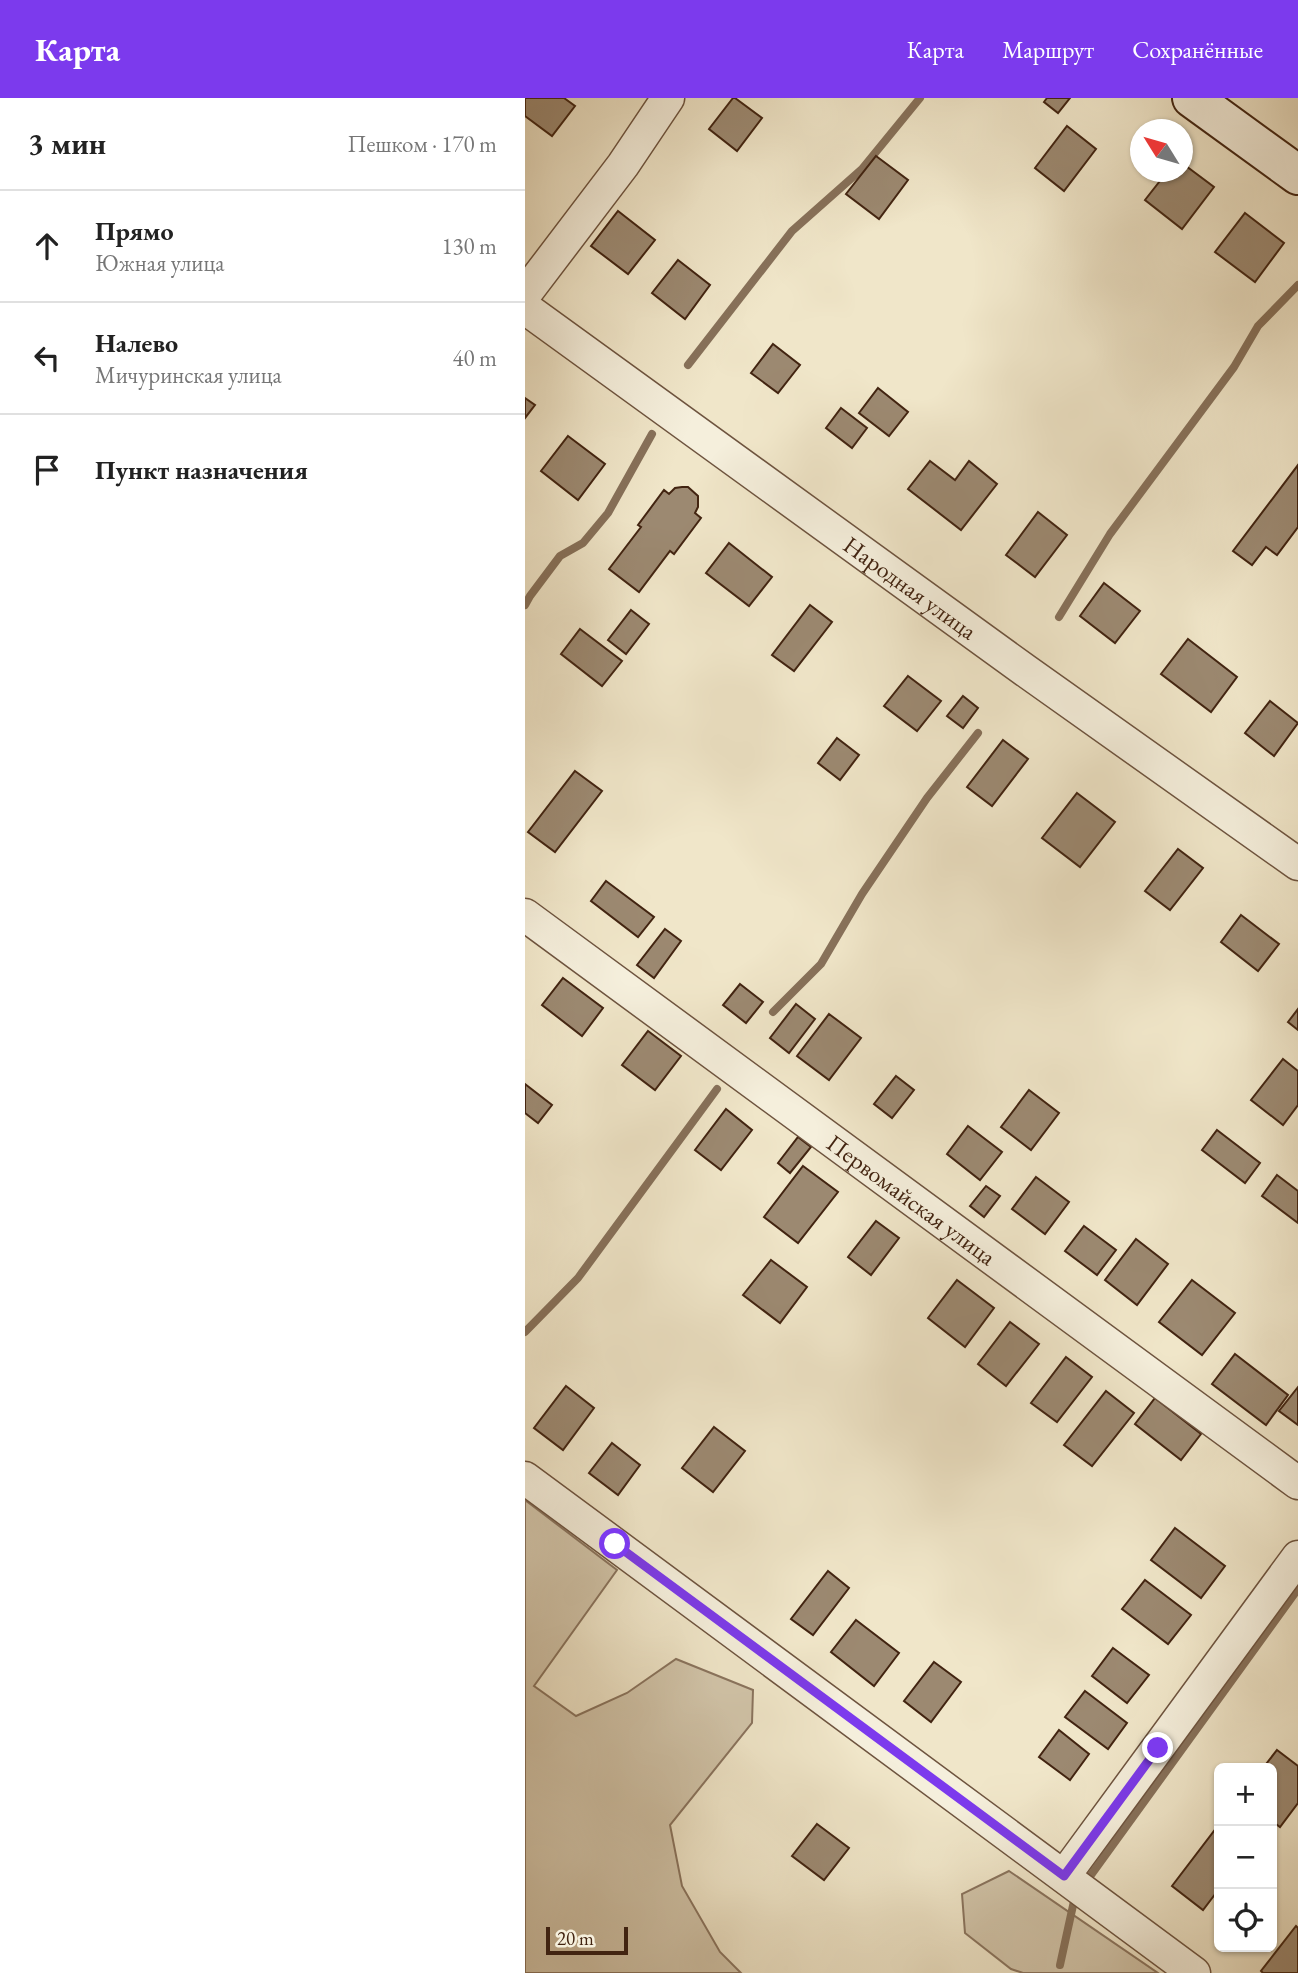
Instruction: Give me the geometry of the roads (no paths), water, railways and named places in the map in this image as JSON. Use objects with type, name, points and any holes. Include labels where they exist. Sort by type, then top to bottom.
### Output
[{"type":"street","points":[[525,294],[668,98]]},
{"type":"street","points":[[1192,98],[1298,175]]},
{"type":"street","name":"Народная улица","points":[[525,308],[1026,671],[1298,864]]},
{"type":"street","name":"Первомайская улица","points":[[525,915],[1298,1483]]},
{"type":"street","points":[[525,1478],[1194,1973]]},
{"type":"street","points":[[1064,1876],[1298,1557]]},
{"type":"waterway","points":[[688,365],[792,231],[862,169],[920,98]]},
{"type":"waterway","points":[[1059,617],[1110,534],[1234,367],[1258,326],[1298,285]]},
{"type":"waterway","points":[[525,605],[560,556],[583,543],[608,513],[652,434]]},
{"type":"waterway","points":[[773,1012],[821,964],[862,894],[927,798],[978,733]]},
{"type":"waterway","points":[[525,1332],[578,1278],[717,1089]]},
{"type":"waterway","points":[[1086,1882],[1298,1589]]},
{"type":"waterway","points":[[1060,1965],[1074,1901]]}]
